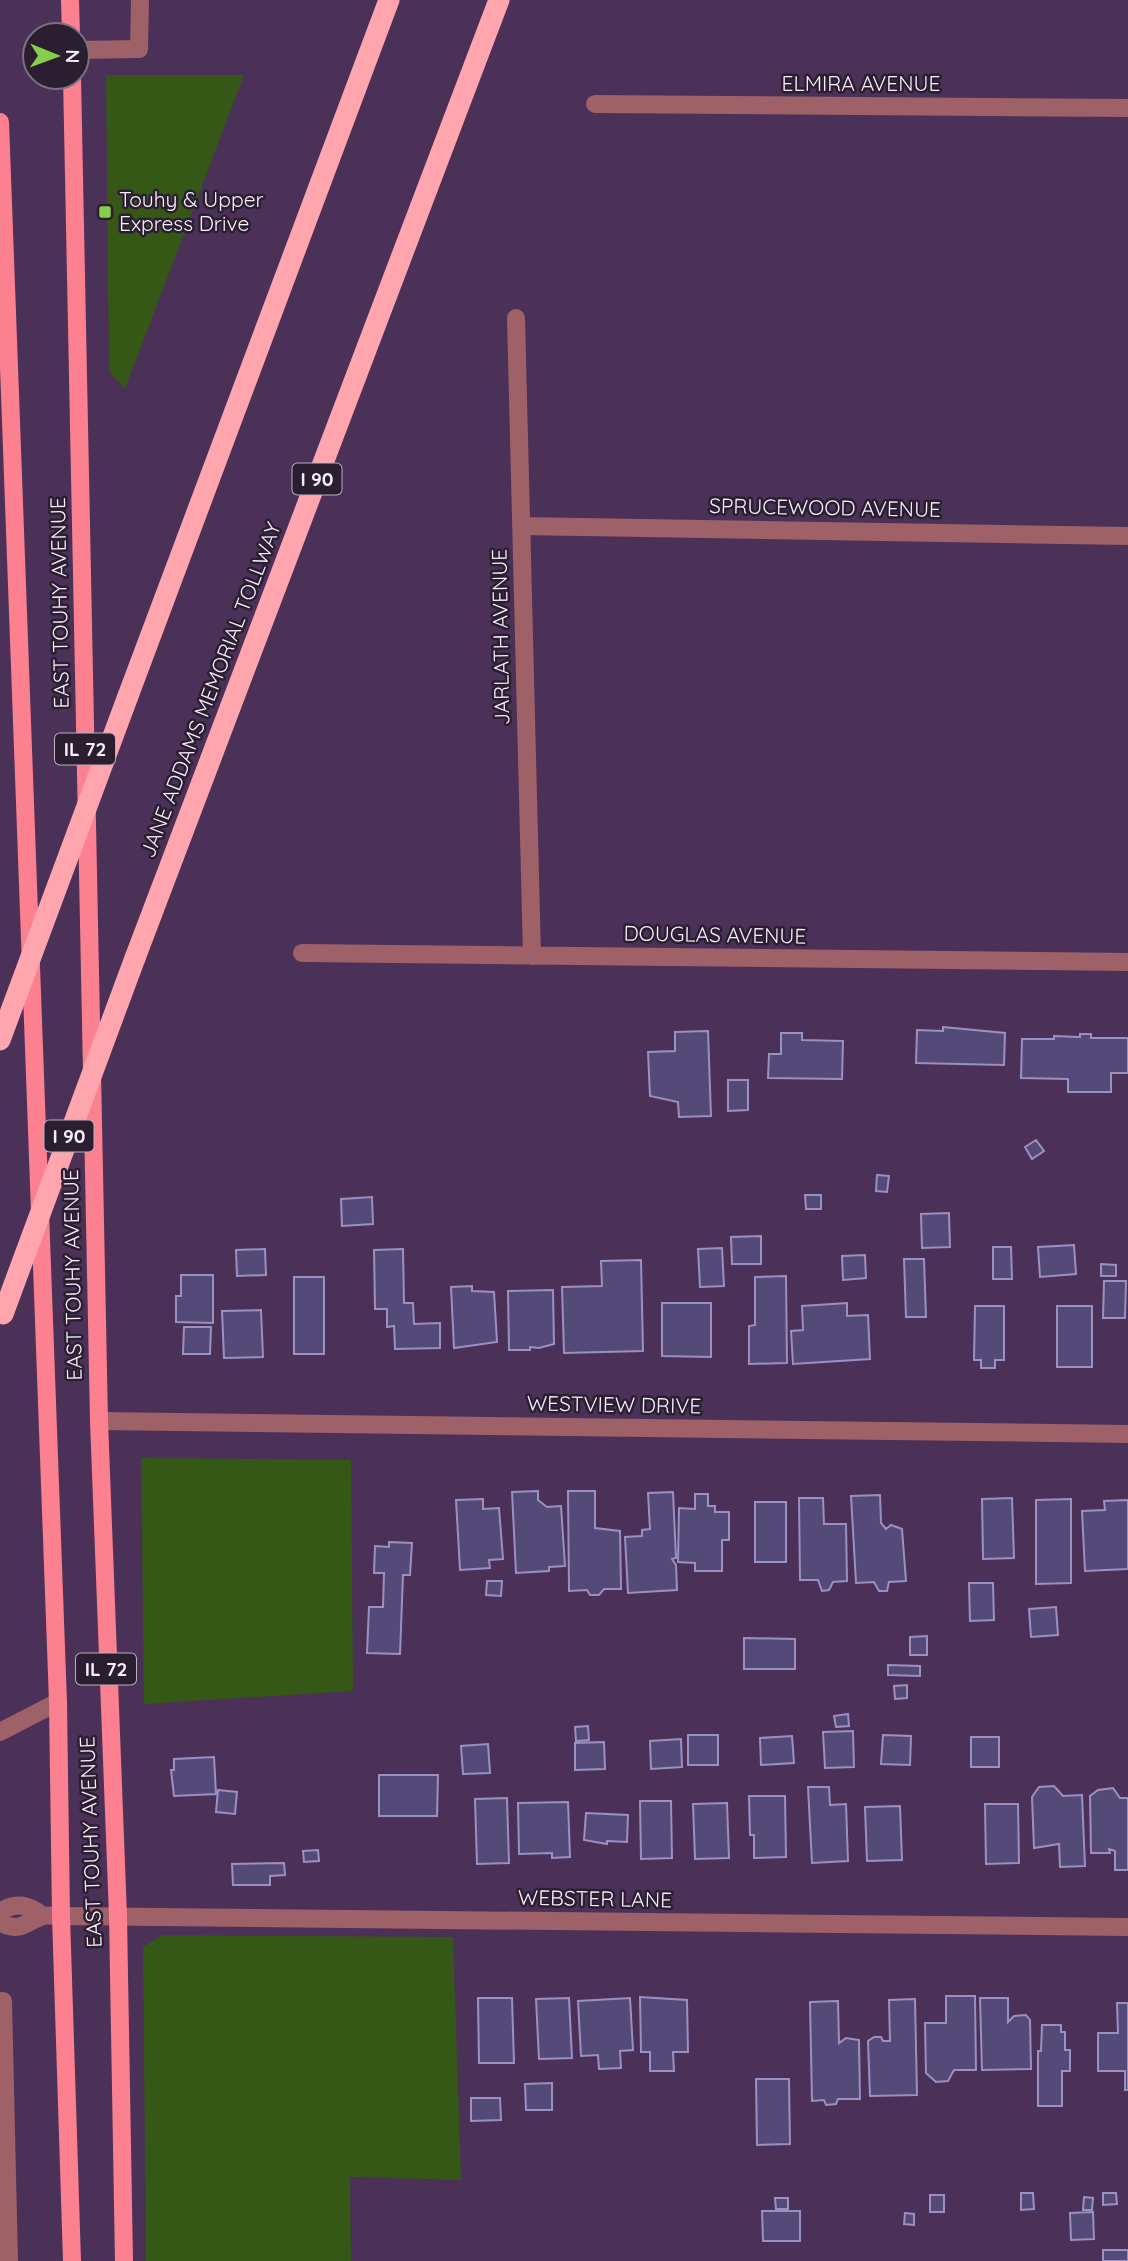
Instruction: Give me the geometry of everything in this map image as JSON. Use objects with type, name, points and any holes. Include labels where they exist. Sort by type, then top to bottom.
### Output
[{"type":"highway","points":[[0,1040],[389,0]]},
{"type":"highway","name":"JANE ADDAMS MEMORIAL TOLLWAY","points":[[1,1317],[499,0]]},
{"type":"main road","points":[[70,0],[71,21]]},
{"type":"main road","name":"EAST TOUHY AVENUE","points":[[72,91],[99,1421],[118,1916],[124,2261]]},
{"type":"main road","name":"EAST TOUHY AVENUE","points":[[0,122],[3,283],[58,1702],[52,1916],[72,2261]]},
{"type":"street","points":[[91,50],[139,49],[140,0]]},
{"type":"street","name":"ELMIRA AVENUE","points":[[594,104],[1128,108]]},
{"type":"street","name":"JARLATH AVENUE","points":[[516,318],[532,956]]},
{"type":"street","name":"SPRUCEWOOD AVENUE","points":[[521,526],[1128,536]]},
{"type":"street","name":"DOUGLAS AVENUE","points":[[302,953],[1128,962]]},
{"type":"street","name":"WESTVIEW DRIVE","points":[[99,1421],[1128,1434]]},
{"type":"street","points":[[0,1732],[58,1702]]},
{"type":"street","points":[[0,1912],[9,1906],[29,1905],[52,1916]]},
{"type":"street","points":[[0,1922],[9,1927],[29,1925],[52,1916]]},
{"type":"street","name":"WEBSTER LANE","points":[[52,1916],[1128,1927]]},
{"type":"street","points":[[0,2001],[3,2001],[3,2185],[9,2261]]},
{"type":"green space","points":[[106,75],[244,75],[125,389],[109,371]]},
{"type":"green space","points":[[141,1458],[351,1460],[353,1691],[144,1704]]},
{"type":"green space","points":[[162,1935],[453,1937],[461,2180],[350,2177],[351,2261],[146,2261],[143,1947]]},
{"type":"building","points":[[943,1027],[1005,1033],[1004,1065],[916,1063],[917,1030],[943,1031]]},
{"type":"building","points":[[708,1031],[711,1116],[679,1117],[678,1102],[650,1096],[648,1052],[675,1051],[675,1032]]},
{"type":"building","points":[[781,1033],[802,1033],[802,1040],[843,1041],[842,1079],[768,1078],[769,1054],[781,1054]]},
{"type":"building","points":[[1080,1034],[1091,1034],[1091,1038],[1128,1038],[1128,1073],[1111,1073],[1111,1092],[1068,1092],[1068,1079],[1021,1078],[1022,1039],[1080,1037]]},
{"type":"building","points":[[728,1080],[748,1080],[748,1110],[728,1111]]},
{"type":"building","points":[[1036,1140],[1044,1151],[1032,1159],[1025,1147]]},
{"type":"building","points":[[877,1175],[889,1176],[887,1192],[876,1191]]},
{"type":"building","points":[[805,1195],[821,1195],[821,1209],[806,1209]]},
{"type":"building","points":[[372,1197],[373,1224],[342,1226],[341,1199]]},
{"type":"building","points":[[949,1213],[950,1247],[922,1248],[921,1214]]},
{"type":"building","points":[[761,1236],[761,1264],[732,1264],[731,1237]]},
{"type":"building","points":[[1074,1245],[1076,1274],[1040,1277],[1038,1247]]},
{"type":"building","points":[[993,1247],[1011,1247],[1012,1279],[993,1279]]},
{"type":"building","points":[[722,1248],[724,1286],[700,1287],[698,1249]]},
{"type":"building","points":[[265,1249],[266,1275],[237,1276],[236,1250]]},
{"type":"building","points":[[403,1249],[404,1303],[413,1303],[414,1324],[440,1323],[440,1348],[395,1349],[394,1326],[387,1327],[387,1309],[375,1309],[374,1250]]},
{"type":"building","points":[[865,1255],[866,1278],[843,1280],[842,1256]]},
{"type":"building","points":[[904,1259],[924,1259],[926,1317],[906,1317]]},
{"type":"building","points":[[641,1260],[643,1351],[564,1353],[562,1287],[602,1286],[601,1261]]},
{"type":"building","points":[[1101,1264],[1116,1265],[1116,1276],[1101,1276]]},
{"type":"building","points":[[181,1275],[213,1275],[213,1323],[176,1322],[176,1296],[181,1296]]},
{"type":"building","points":[[786,1276],[787,1363],[749,1364],[749,1326],[755,1325],[755,1277]]},
{"type":"building","points":[[294,1277],[324,1277],[324,1354],[294,1354]]},
{"type":"building","points":[[1104,1281],[1126,1281],[1125,1318],[1103,1318]]},
{"type":"building","points":[[472,1286],[472,1291],[494,1292],[497,1342],[454,1348],[451,1287]]},
{"type":"building","points":[[553,1290],[554,1344],[539,1348],[530,1347],[530,1350],[509,1350],[508,1291]]},
{"type":"building","points":[[662,1303],[711,1303],[711,1357],[662,1356]]},
{"type":"building","points":[[847,1303],[847,1316],[868,1315],[870,1359],[793,1364],[791,1331],[803,1330],[802,1306]]},
{"type":"building","points":[[975,1306],[1004,1306],[1004,1360],[995,1360],[995,1368],[981,1368],[981,1360],[974,1360]]},
{"type":"building","points":[[1057,1306],[1092,1306],[1092,1367],[1057,1367]]},
{"type":"building","points":[[261,1310],[263,1357],[224,1358],[222,1311]]},
{"type":"building","points":[[184,1327],[211,1327],[210,1354],[183,1354]]},
{"type":"building","points":[[538,1491],[538,1500],[547,1507],[561,1506],[565,1566],[549,1567],[549,1571],[516,1573],[512,1492]]},
{"type":"building","points":[[568,1491],[595,1491],[595,1528],[620,1531],[621,1589],[604,1589],[599,1595],[590,1595],[587,1590],[569,1591]]},
{"type":"building","points":[[673,1492],[676,1558],[672,1559],[676,1565],[677,1590],[628,1593],[625,1537],[642,1536],[642,1530],[650,1529],[648,1493]]},
{"type":"building","points":[[695,1494],[708,1494],[708,1506],[715,1506],[715,1512],[729,1512],[729,1540],[722,1540],[722,1571],[695,1571],[695,1563],[678,1562],[679,1508],[695,1509]]},
{"type":"building","points":[[880,1495],[881,1523],[886,1529],[891,1525],[902,1529],[906,1581],[889,1582],[887,1591],[879,1591],[874,1582],[856,1583],[851,1496]]},
{"type":"building","points":[[799,1498],[823,1498],[824,1524],[846,1524],[847,1581],[833,1582],[829,1590],[822,1591],[818,1580],[800,1580]]},
{"type":"building","points":[[1012,1498],[1014,1558],[983,1559],[982,1499]]},
{"type":"building","points":[[483,1499],[483,1509],[499,1508],[503,1559],[489,1560],[490,1568],[460,1570],[456,1500]]},
{"type":"building","points":[[1071,1499],[1071,1583],[1036,1584],[1036,1500]]},
{"type":"building","points":[[1128,1500],[1128,1569],[1085,1571],[1082,1511],[1105,1510],[1104,1501]]},
{"type":"building","points":[[755,1502],[786,1502],[786,1562],[755,1562]]},
{"type":"building","points":[[389,1542],[412,1543],[410,1575],[403,1575],[400,1654],[367,1653],[369,1607],[383,1607],[384,1573],[374,1573],[375,1546],[389,1547]]},
{"type":"building","points":[[487,1581],[502,1581],[501,1596],[486,1595]]},
{"type":"building","points":[[969,1583],[993,1583],[994,1620],[970,1621]]},
{"type":"building","points":[[1056,1607],[1058,1635],[1031,1637],[1029,1609]]},
{"type":"building","points":[[927,1636],[927,1655],[910,1655],[910,1637]]},
{"type":"building","points":[[744,1638],[795,1639],[795,1669],[744,1669]]},
{"type":"building","points":[[888,1665],[920,1666],[920,1676],[888,1675]]},
{"type":"building","points":[[907,1685],[907,1698],[895,1699],[894,1686]]},
{"type":"building","points":[[848,1714],[849,1726],[836,1727],[834,1716]]},
{"type":"building","points":[[588,1726],[589,1740],[576,1741],[575,1727]]},
{"type":"building","points":[[853,1731],[854,1767],[825,1768],[823,1732]]},
{"type":"building","points":[[688,1735],[718,1735],[718,1765],[688,1765]]},
{"type":"building","points":[[883,1735],[911,1736],[910,1765],[881,1764]]},
{"type":"building","points":[[792,1736],[794,1763],[761,1765],[760,1738]]},
{"type":"building","points":[[971,1737],[999,1737],[999,1767],[971,1767]]},
{"type":"building","points":[[681,1739],[682,1767],[651,1769],[650,1741]]},
{"type":"building","points":[[604,1742],[605,1769],[575,1770],[575,1743]]},
{"type":"building","points":[[488,1744],[490,1773],[463,1774],[461,1746]]},
{"type":"building","points":[[214,1757],[216,1794],[174,1796],[171,1770],[174,1770],[174,1759]]},
{"type":"building","points":[[379,1775],[438,1775],[437,1816],[379,1816]]},
{"type":"building","points":[[1054,1786],[1063,1796],[1082,1795],[1085,1866],[1060,1867],[1059,1844],[1034,1848],[1032,1797],[1039,1787]]},
{"type":"building","points":[[808,1787],[829,1787],[830,1805],[846,1804],[848,1861],[812,1863]]},
{"type":"building","points":[[1113,1788],[1120,1798],[1128,1798],[1128,1870],[1115,1870],[1115,1851],[1109,1849],[1110,1853],[1091,1853],[1090,1796],[1098,1790]]},
{"type":"building","points":[[218,1790],[237,1792],[235,1814],[216,1812]]},
{"type":"building","points":[[749,1796],[785,1796],[786,1857],[754,1858],[754,1835],[750,1835]]},
{"type":"building","points":[[507,1798],[509,1863],[477,1864],[475,1799]]},
{"type":"building","points":[[640,1801],[671,1801],[672,1858],[641,1859]]},
{"type":"building","points":[[568,1802],[570,1857],[552,1858],[552,1853],[519,1854],[518,1803]]},
{"type":"building","points":[[727,1803],[729,1858],[695,1859],[693,1804]]},
{"type":"building","points":[[985,1804],[1018,1804],[1019,1863],[986,1864]]},
{"type":"building","points":[[900,1806],[902,1860],[867,1861],[865,1807]]},
{"type":"building","points":[[586,1813],[628,1815],[627,1842],[607,1841],[607,1844],[584,1840]]},
{"type":"building","points":[[318,1850],[319,1861],[304,1862],[303,1851]]},
{"type":"building","points":[[284,1863],[285,1875],[270,1876],[270,1885],[233,1885],[232,1864]]},
{"type":"building","points":[[946,1996],[975,1996],[976,2070],[954,2070],[948,2081],[936,2082],[926,2073],[925,2023],[946,2023]]},
{"type":"building","points":[[640,1997],[687,2000],[688,2052],[673,2052],[674,2071],[650,2071],[650,2052],[641,2052]]},
{"type":"building","points":[[478,1998],[512,1998],[514,2063],[479,2063]]},
{"type":"building","points":[[569,1998],[572,2058],[539,2059],[536,1999]]},
{"type":"building","points":[[630,1998],[633,2050],[620,2051],[621,2068],[599,2069],[598,2055],[581,2056],[578,2001]]},
{"type":"building","points":[[980,1998],[1008,1998],[1008,2022],[1014,2016],[1026,2015],[1030,2020],[1031,2069],[982,2070]]},
{"type":"building","points":[[915,1999],[917,2095],[870,2096],[868,2041],[881,2037],[883,2041],[890,2041],[889,2000]]},
{"type":"building","points":[[838,2001],[839,2043],[846,2038],[859,2040],[860,2099],[838,2099],[836,2104],[826,2105],[824,2100],[812,2101],[810,2002]]},
{"type":"building","points":[[1117,2003],[1128,2003],[1128,2090],[1125,2090],[1125,2071],[1098,2071],[1098,2033],[1118,2033]]},
{"type":"building","points":[[1042,2025],[1061,2025],[1061,2032],[1065,2032],[1065,2050],[1070,2050],[1070,2071],[1062,2071],[1062,2106],[1038,2106],[1038,2051],[1041,2051]]},
{"type":"building","points":[[756,2079],[789,2079],[790,2144],[757,2145]]},
{"type":"building","points":[[552,2083],[552,2110],[526,2110],[525,2084]]},
{"type":"building","points":[[471,2098],[500,2098],[501,2120],[471,2121]]},
{"type":"building","points":[[1021,2193],[1033,2193],[1034,2209],[1021,2210]]},
{"type":"building","points":[[1103,2193],[1116,2193],[1117,2204],[1103,2205]]},
{"type":"building","points":[[930,2195],[944,2195],[944,2212],[930,2212]]},
{"type":"building","points":[[1084,2197],[1093,2198],[1092,2210],[1083,2210]]},
{"type":"building","points":[[775,2198],[788,2198],[788,2209],[776,2209]]},
{"type":"building","points":[[762,2211],[800,2211],[800,2241],[763,2241]]},
{"type":"building","points":[[1093,2212],[1094,2239],[1071,2240],[1070,2213]]},
{"type":"building","points":[[905,2213],[914,2214],[914,2225],[904,2224]]},
{"type":"building","points":[[1103,2250],[1128,2250],[1128,2261],[1103,2261]]},
{"type":"place","name":"Touhy & Upper Express Drive","points":[[105,212]]}]
